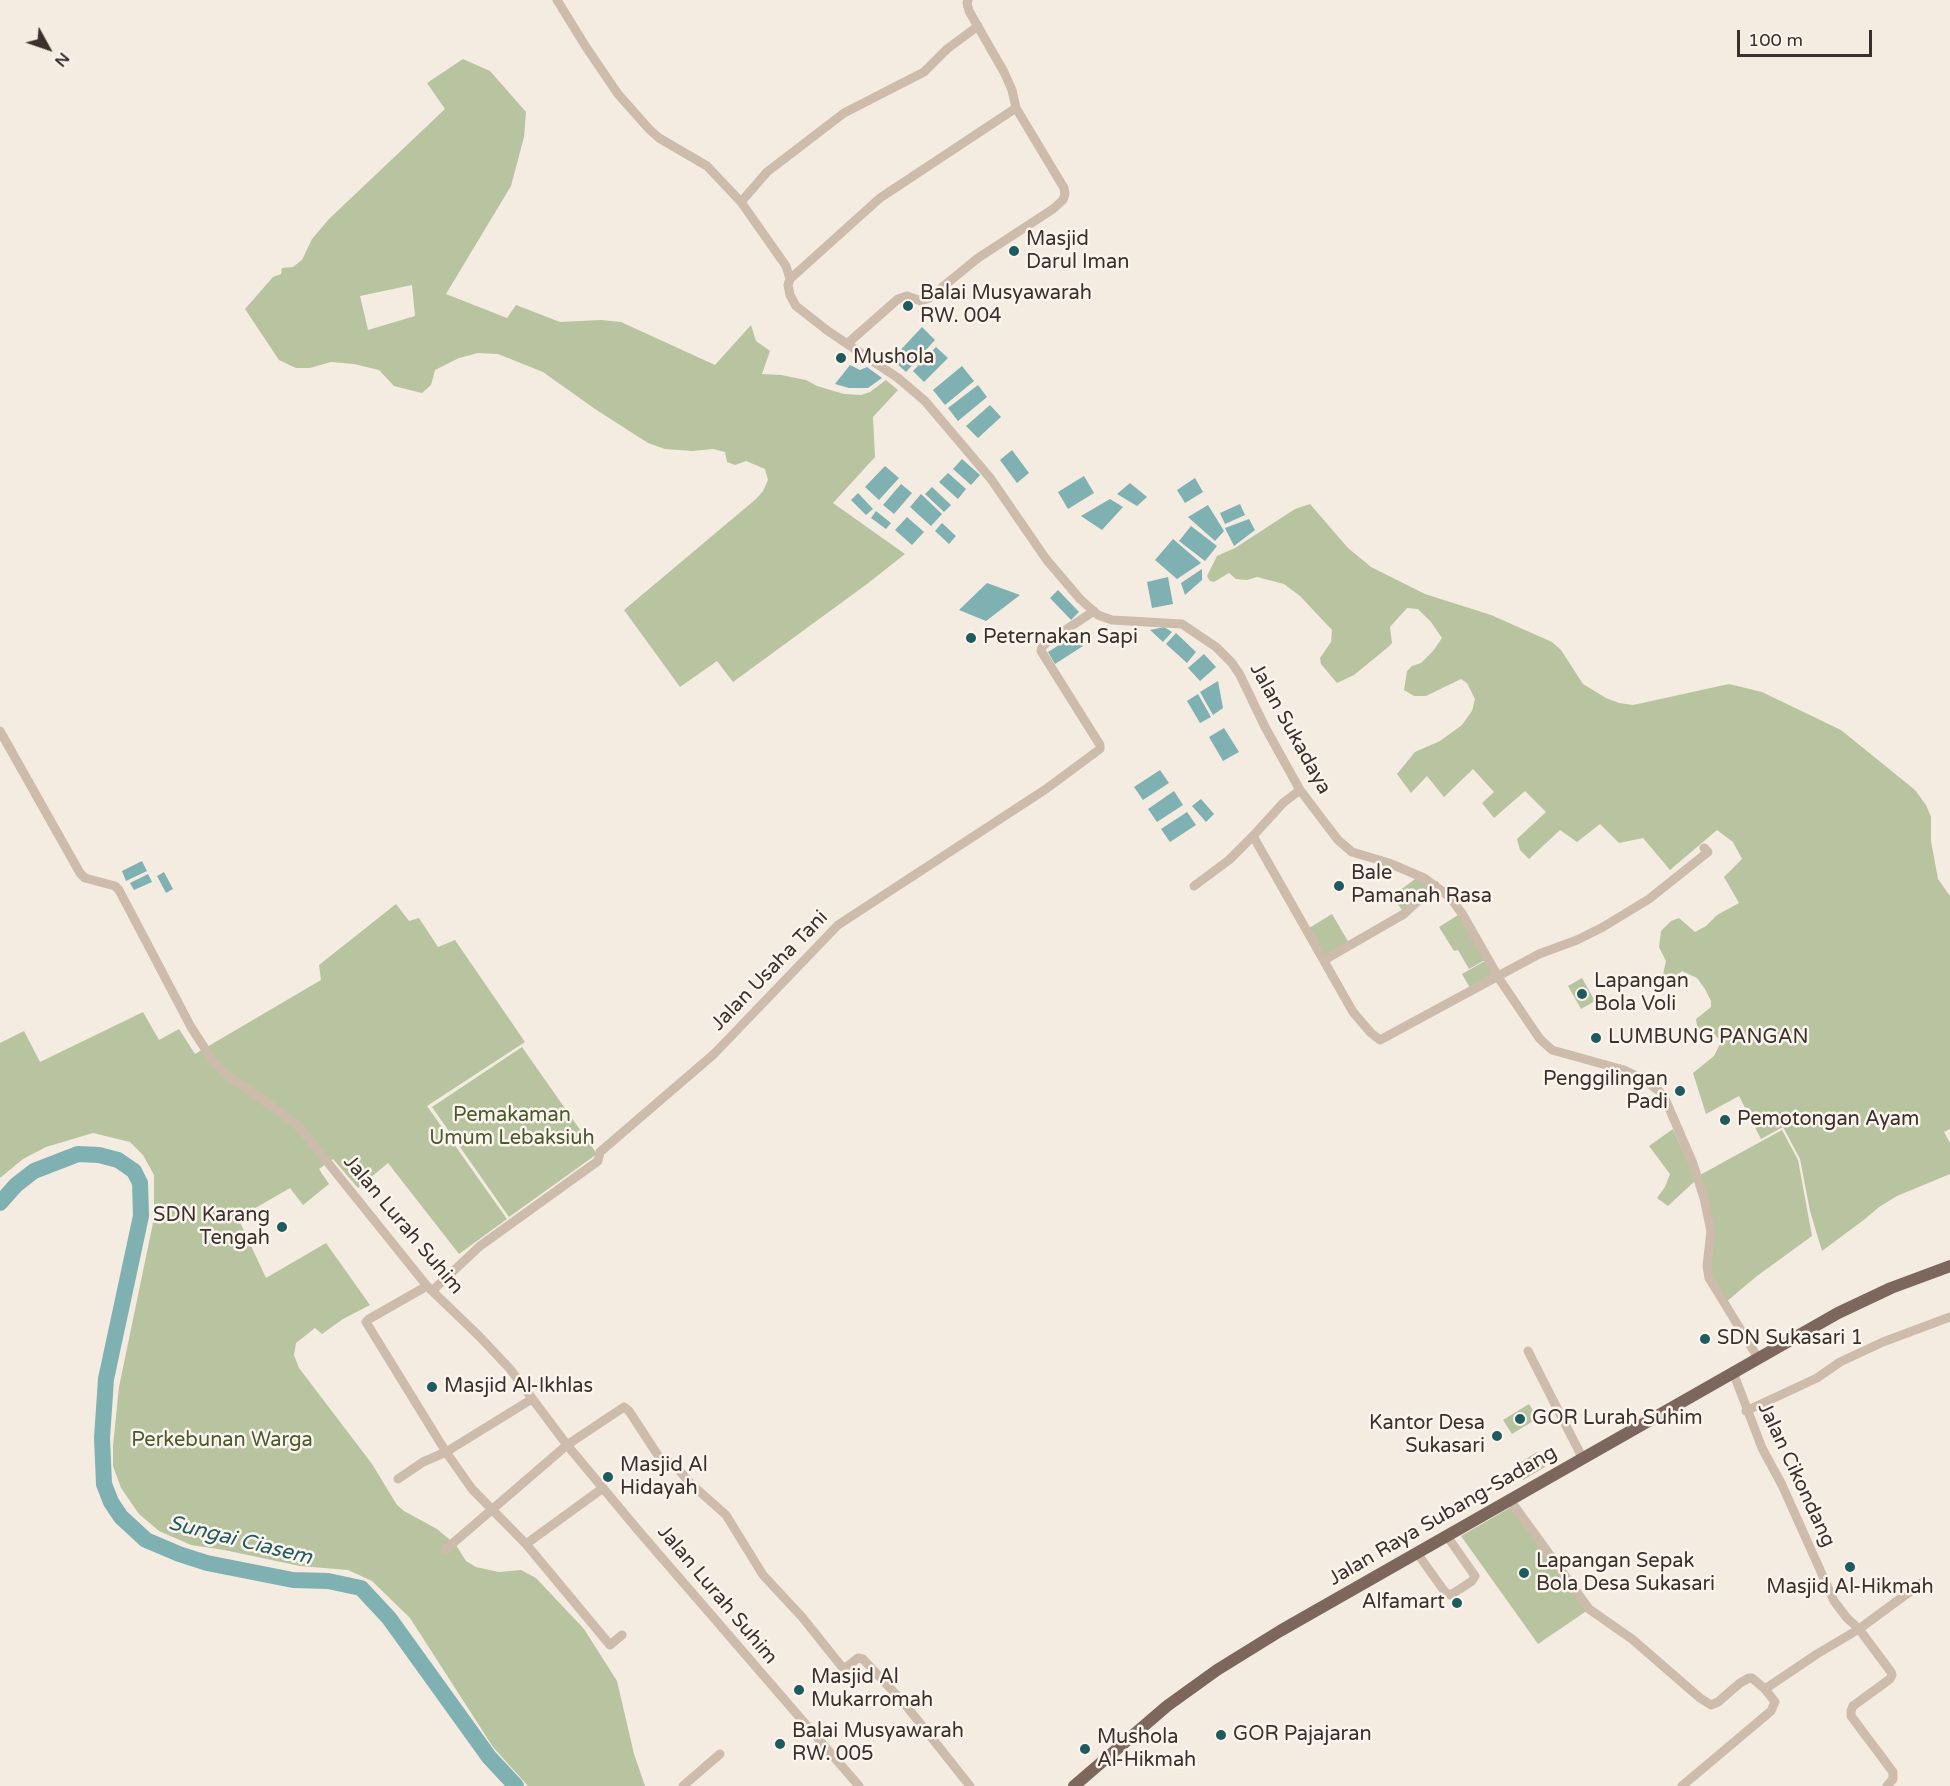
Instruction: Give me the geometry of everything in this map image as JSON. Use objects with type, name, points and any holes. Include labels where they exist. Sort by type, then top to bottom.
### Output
[{"type":"main road","name":"Jalan Raya Subang-Sadang","points":[[1074,1786],[1167,1706],[1217,1670],[1280,1631],[1732,1372],[1863,1300],[1914,1278],[1950,1266]]},
{"type":"street","name":"Jalan Sukadaya","points":[[557,0],[618,94],[649,129],[659,138],[707,166],[741,202],[786,266],[790,279],[788,285],[790,295],[796,306],[814,321],[890,372],[940,413],[1004,495],[1061,578],[1094,611],[1104,618],[1122,622],[1182,624],[1216,647],[1240,675],[1300,790],[1333,835],[1351,851],[1389,863],[1424,878],[1455,904],[1540,1039],[1552,1050],[1635,1075],[1650,1083],[1666,1101],[1698,1177],[1704,1198],[1711,1231],[1707,1266],[1709,1278],[1758,1358]]},
{"type":"street","points":[[848,343],[898,299],[907,296],[924,301],[929,298],[978,258],[1063,200],[1064,188],[1016,108],[1012,90],[1004,72],[969,11],[968,0]]},
{"type":"street","points":[[741,202],[767,172],[836,119],[924,72],[947,49],[978,26]]},
{"type":"street","points":[[790,279],[880,198],[1016,108]]},
{"type":"street","name":"Jalan Usaha Tani","points":[[446,1452],[366,1322],[429,1288],[480,1246],[598,1161],[600,1152],[714,1054],[830,932],[1046,789],[1099,750],[1100,746],[1041,651],[1046,643],[1094,611]]},
{"type":"street","name":"Jalan Lurah Suhim","points":[[0,731],[80,873],[91,881],[108,884],[119,890],[191,1027],[211,1058],[225,1074],[300,1128],[429,1288],[500,1358],[603,1488],[736,1646],[859,1786]]},
{"type":"street","points":[[1194,886],[1229,860],[1283,803],[1300,790]]},
{"type":"street","points":[[1253,836],[1353,1012],[1371,1034],[1380,1040],[1498,975],[1539,954],[1577,940],[1621,916],[1649,899],[1708,852],[1704,848]]},
{"type":"street","points":[[1324,960],[1404,914],[1435,885]]},
{"type":"street","points":[[1746,1411],[1817,1378],[1840,1362],[1883,1342],[1950,1317]]},
{"type":"street","points":[[1528,1351],[1583,1459]]},
{"type":"street","name":"Jalan Cikondang","points":[[1732,1372],[1762,1448],[1782,1485],[1834,1601],[1859,1629],[1892,1675],[1883,1685],[1853,1706],[1851,1711],[1851,1716],[1893,1772],[1893,1779],[1887,1786]]},
{"type":"street","points":[[398,1479],[532,1399]]},
{"type":"street","points":[[445,1550],[567,1445],[624,1407],[661,1460],[673,1463],[690,1483],[726,1515],[766,1579],[802,1617],[842,1667],[845,1668],[858,1658],[863,1659],[904,1703],[970,1786]]},
{"type":"street","points":[[446,1452],[466,1482],[526,1544],[610,1645],[622,1635]]},
{"type":"street","points":[[526,1544],[603,1488]]},
{"type":"street","points":[[1510,1500],[1589,1609],[1638,1644],[1705,1702],[1715,1704],[1749,1678],[1765,1689],[1775,1702],[1771,1711],[1682,1786]]},
{"type":"street","points":[[1417,1553],[1445,1592],[1450,1595],[1472,1581],[1475,1576],[1447,1536]]},
{"type":"street","points":[[1765,1689],[1859,1629],[1923,1582]]},
{"type":"street","points":[[683,1786],[720,1754]]},
{"type":"green space","points":[[463,59],[490,71],[526,112],[524,137],[511,186],[446,294],[507,318],[516,305],[560,322],[601,320],[621,322],[715,365],[751,325],[756,341],[770,351],[762,374],[806,380],[817,386],[844,394],[861,395],[870,392],[886,380],[898,390],[873,417],[875,457],[833,503],[905,554],[733,682],[717,661],[680,687],[624,610],[756,499],[768,480],[765,469],[746,461],[735,465],[727,462],[725,452],[713,449],[692,451],[665,449],[648,443],[543,372],[498,354],[478,353],[459,358],[435,370],[431,385],[422,393],[394,386],[379,370],[354,364],[331,362],[310,368],[296,368],[279,360],[245,309],[273,277],[281,274],[282,268],[293,267],[302,260],[312,239],[329,219],[445,109],[427,83]],"holes":[[[412,285],[415,316],[368,330],[360,296]]]},
{"type":"green space","points":[[1310,504],[1348,548],[1371,567],[1425,594],[1491,615],[1552,642],[1561,650],[1583,684],[1606,698],[1633,705],[1729,684],[1762,692],[1841,730],[1915,790],[1926,805],[1931,817],[1931,841],[1938,879],[1950,896],[1950,1129],[1944,1132],[1950,1143],[1950,1174],[1897,1196],[1822,1251],[1810,1211],[1800,1159],[1783,1127],[1761,1139],[1739,1096],[1706,1114],[1693,1073],[1714,1056],[1721,1042],[1712,1031],[1698,1032],[1696,1019],[1711,1007],[1711,1001],[1705,989],[1697,978],[1682,971],[1675,977],[1662,979],[1666,961],[1659,947],[1661,931],[1671,921],[1679,918],[1695,932],[1706,926],[1717,915],[1739,903],[1724,877],[1742,859],[1733,842],[1717,830],[1670,870],[1643,838],[1619,843],[1600,824],[1577,842],[1560,830],[1529,859],[1520,850],[1517,839],[1546,812],[1525,791],[1494,818],[1482,803],[1494,792],[1473,769],[1444,797],[1427,776],[1411,793],[1397,774],[1415,752],[1440,741],[1462,725],[1472,711],[1475,699],[1467,683],[1461,679],[1426,696],[1414,696],[1404,690],[1407,671],[1412,666],[1421,663],[1442,638],[1431,622],[1418,609],[1407,608],[1390,627],[1392,643],[1354,675],[1337,683],[1321,664],[1320,658],[1331,642],[1332,630],[1300,596],[1284,584],[1257,577],[1247,580],[1236,579],[1229,573],[1214,582],[1210,581],[1207,576],[1217,556],[1235,548],[1295,509]]},
{"type":"green space","points":[[1418,877],[1433,886],[1404,913],[1392,896]]},
{"type":"green space","name":"Perkebunan Warga","points":[[396,904],[409,921],[419,918],[438,947],[455,940],[525,1042],[427,1106],[507,1219],[459,1254],[388,1163],[358,1188],[333,1159],[319,1169],[329,1184],[303,1205],[290,1188],[238,1218],[266,1278],[326,1243],[370,1305],[343,1319],[322,1334],[315,1328],[296,1343],[294,1355],[299,1368],[372,1464],[397,1505],[437,1529],[456,1545],[466,1561],[476,1567],[499,1572],[521,1570],[536,1578],[584,1629],[617,1681],[634,1754],[645,1786],[528,1786],[493,1747],[410,1618],[372,1581],[348,1570],[300,1566],[191,1545],[159,1531],[139,1514],[121,1488],[113,1466],[113,1446],[119,1387],[154,1218],[154,1175],[143,1155],[130,1142],[93,1133],[46,1147],[23,1159],[0,1178],[0,1043],[24,1031],[40,1062],[143,1012],[159,1040],[179,1029],[195,1054],[321,980],[319,965]]},
{"type":"green space","points":[[1332,914],[1349,943],[1326,957],[1309,928]]},
{"type":"green space","points":[[1458,915],[1485,960],[1469,969],[1458,950],[1454,951],[1439,927]]},
{"type":"green space","points":[[1485,961],[1493,974],[1470,988],[1462,974]]},
{"type":"green space","name":"Lapangan Bola Voli","points":[[1582,978],[1595,1001],[1581,1009],[1568,986]]},
{"type":"green space","name":"Pemakaman Umum Lebaksiuh","points":[[522,1047],[597,1154],[509,1217],[432,1107]]},
{"type":"green space","points":[[1673,1129],[1696,1180],[1668,1206],[1657,1198],[1670,1174],[1649,1146]]},
{"type":"green space","points":[[1782,1130],[1798,1160],[1812,1236],[1726,1302],[1710,1275],[1714,1232],[1700,1175]]},
{"type":"green space","name":"GOR Lurah Suhim","points":[[1529,1404],[1538,1418],[1512,1434],[1503,1420]]},
{"type":"green space","points":[[1537,1452],[1545,1467],[1523,1480],[1515,1466]]},
{"type":"green space","name":"Lapangan Sepak Bola Desa Sukasari","points":[[1511,1507],[1588,1610],[1538,1644],[1461,1536]]},
{"type":"water","points":[[922,327],[935,340],[906,372],[892,359]]},
{"type":"water","points":[[936,347],[948,358],[924,382],[913,371]]},
{"type":"water","points":[[850,365],[860,370],[867,367],[882,378],[868,388],[849,388],[835,384]]},
{"type":"water","points":[[962,366],[974,381],[945,405],[933,390]]},
{"type":"water","points":[[978,385],[987,397],[958,421],[948,408]]},
{"type":"water","points":[[990,405],[1001,417],[978,438],[966,426]]},
{"type":"water","points":[[1012,450],[1029,473],[1017,483],[1000,460]]},
{"type":"water","points":[[962,459],[980,475],[971,485],[953,469]]},
{"type":"water","points":[[885,466],[899,478],[879,500],[865,487]]},
{"type":"water","points":[[948,473],[966,489],[958,499],[939,482]]},
{"type":"water","points":[[1084,476],[1094,493],[1068,509],[1058,492]]},
{"type":"water","points":[[1195,478],[1203,492],[1185,503],[1177,490]]},
{"type":"water","points":[[1130,483],[1147,497],[1137,506],[1117,494]]},
{"type":"water","points":[[901,484],[912,493],[894,514],[883,505]]},
{"type":"water","points":[[932,487],[951,505],[944,512],[925,494]]},
{"type":"water","points":[[858,493],[873,509],[866,515],[851,500]]},
{"type":"water","points":[[921,494],[942,514],[931,526],[910,507]]},
{"type":"water","points":[[1110,499],[1123,507],[1102,530],[1081,516]]},
{"type":"water","points":[[1240,504],[1245,515],[1225,524],[1220,513]]},
{"type":"water","points":[[1208,505],[1224,531],[1215,541],[1188,517]]},
{"type":"water","points":[[876,511],[891,523],[886,529],[871,518]]},
{"type":"water","points":[[907,517],[924,532],[912,545],[895,530]]},
{"type":"water","points":[[1249,519],[1255,530],[1234,546],[1225,528]]},
{"type":"water","points":[[942,523],[956,536],[949,544],[935,531]]},
{"type":"water","points":[[1191,526],[1217,546],[1205,561],[1179,541]]},
{"type":"water","points":[[1173,539],[1201,563],[1177,579],[1155,560]]},
{"type":"water","points":[[1202,569],[1202,580],[1185,595],[1181,583]]},
{"type":"water","points":[[1168,577],[1173,604],[1152,608],[1147,582]]},
{"type":"water","points":[[987,583],[1020,595],[986,621],[959,610]]},
{"type":"water","points":[[1058,590],[1079,612],[1071,620],[1050,598]]},
{"type":"water","points":[[1164,627],[1172,632],[1163,642],[1150,630]]},
{"type":"water","points":[[1176,633],[1196,652],[1187,663],[1166,644]]},
{"type":"water","points":[[1075,635],[1083,646],[1055,664],[1048,652]]},
{"type":"water","points":[[1204,654],[1216,667],[1200,681],[1188,668]]},
{"type":"water","points":[[1218,681],[1223,708],[1213,715],[1200,692]]},
{"type":"water","points":[[1198,694],[1211,717],[1200,723],[1187,701]]},
{"type":"water","points":[[1224,728],[1239,752],[1223,761],[1209,737]]},
{"type":"water","points":[[1160,770],[1169,783],[1143,800],[1134,787]]},
{"type":"water","points":[[1174,791],[1183,805],[1157,822],[1148,809]]},
{"type":"water","points":[[1201,799],[1214,814],[1206,822],[1192,806]]},
{"type":"water","points":[[1187,812],[1196,825],[1170,842],[1161,829]]},
{"type":"water","points":[[142,861],[147,871],[126,881],[122,871]]},
{"type":"water","points":[[164,872],[173,889],[166,893],[157,876]]},
{"type":"water","points":[[148,874],[152,882],[134,890],[130,883]]},
{"type":"waterway","name":"Sungai Ciasem","points":[[0,1203],[16,1185],[34,1171],[78,1154],[99,1155],[118,1160],[134,1171],[140,1183],[141,1216],[106,1379],[102,1438],[104,1484],[111,1502],[121,1517],[146,1540],[179,1554],[207,1563],[293,1580],[328,1581],[361,1588],[389,1618],[489,1757],[516,1786]]},
{"type":"place","name":"Masjid Darul Iman","points":[[1014,251]]},
{"type":"place","name":"Balai Musyawarah RW. 004","points":[[908,306]]},
{"type":"place","name":"Mushola","points":[[841,358]]},
{"type":"place","name":"Peternakan Sapi","points":[[971,638]]},
{"type":"place","name":"Bale Pamanah Rasa","points":[[1339,886]]},
{"type":"place","name":"Lapangan Bola Voli","points":[[1582,994]]},
{"type":"place","name":"LUMBUNG PANGAN","points":[[1596,1038]]},
{"type":"place","name":"Penggilingan Padi","points":[[1680,1091]]},
{"type":"place","name":"Pemotongan Ayam","points":[[1725,1120]]},
{"type":"place","name":"SDN Karang Tengah","points":[[282,1227]]},
{"type":"place","name":"SDN Sukasari 1","points":[[1705,1339]]},
{"type":"place","name":"Masjid Al-Ikhlas","points":[[432,1387]]},
{"type":"place","name":"GOR Lurah Suhim","points":[[1520,1419]]},
{"type":"place","name":"Kantor Desa Sukasari","points":[[1497,1436]]},
{"type":"place","name":"Masjid Al Hidayah","points":[[608,1477]]},
{"type":"place","name":"Masjid Al-Hikmah","points":[[1850,1567]]},
{"type":"place","name":"Lapangan Sepak Bola Desa Sukasari","points":[[1524,1573]]},
{"type":"place","name":"Alfamart","points":[[1457,1603]]},
{"type":"place","name":"Masjid Al Mukarromah","points":[[799,1690]]},
{"type":"place","name":"GOR Pajajaran","points":[[1221,1735]]},
{"type":"place","name":"Balai Musyawarah RW. 005","points":[[780,1744]]},
{"type":"place","name":"Mushola Al-Hikmah","points":[[1085,1749]]}]
